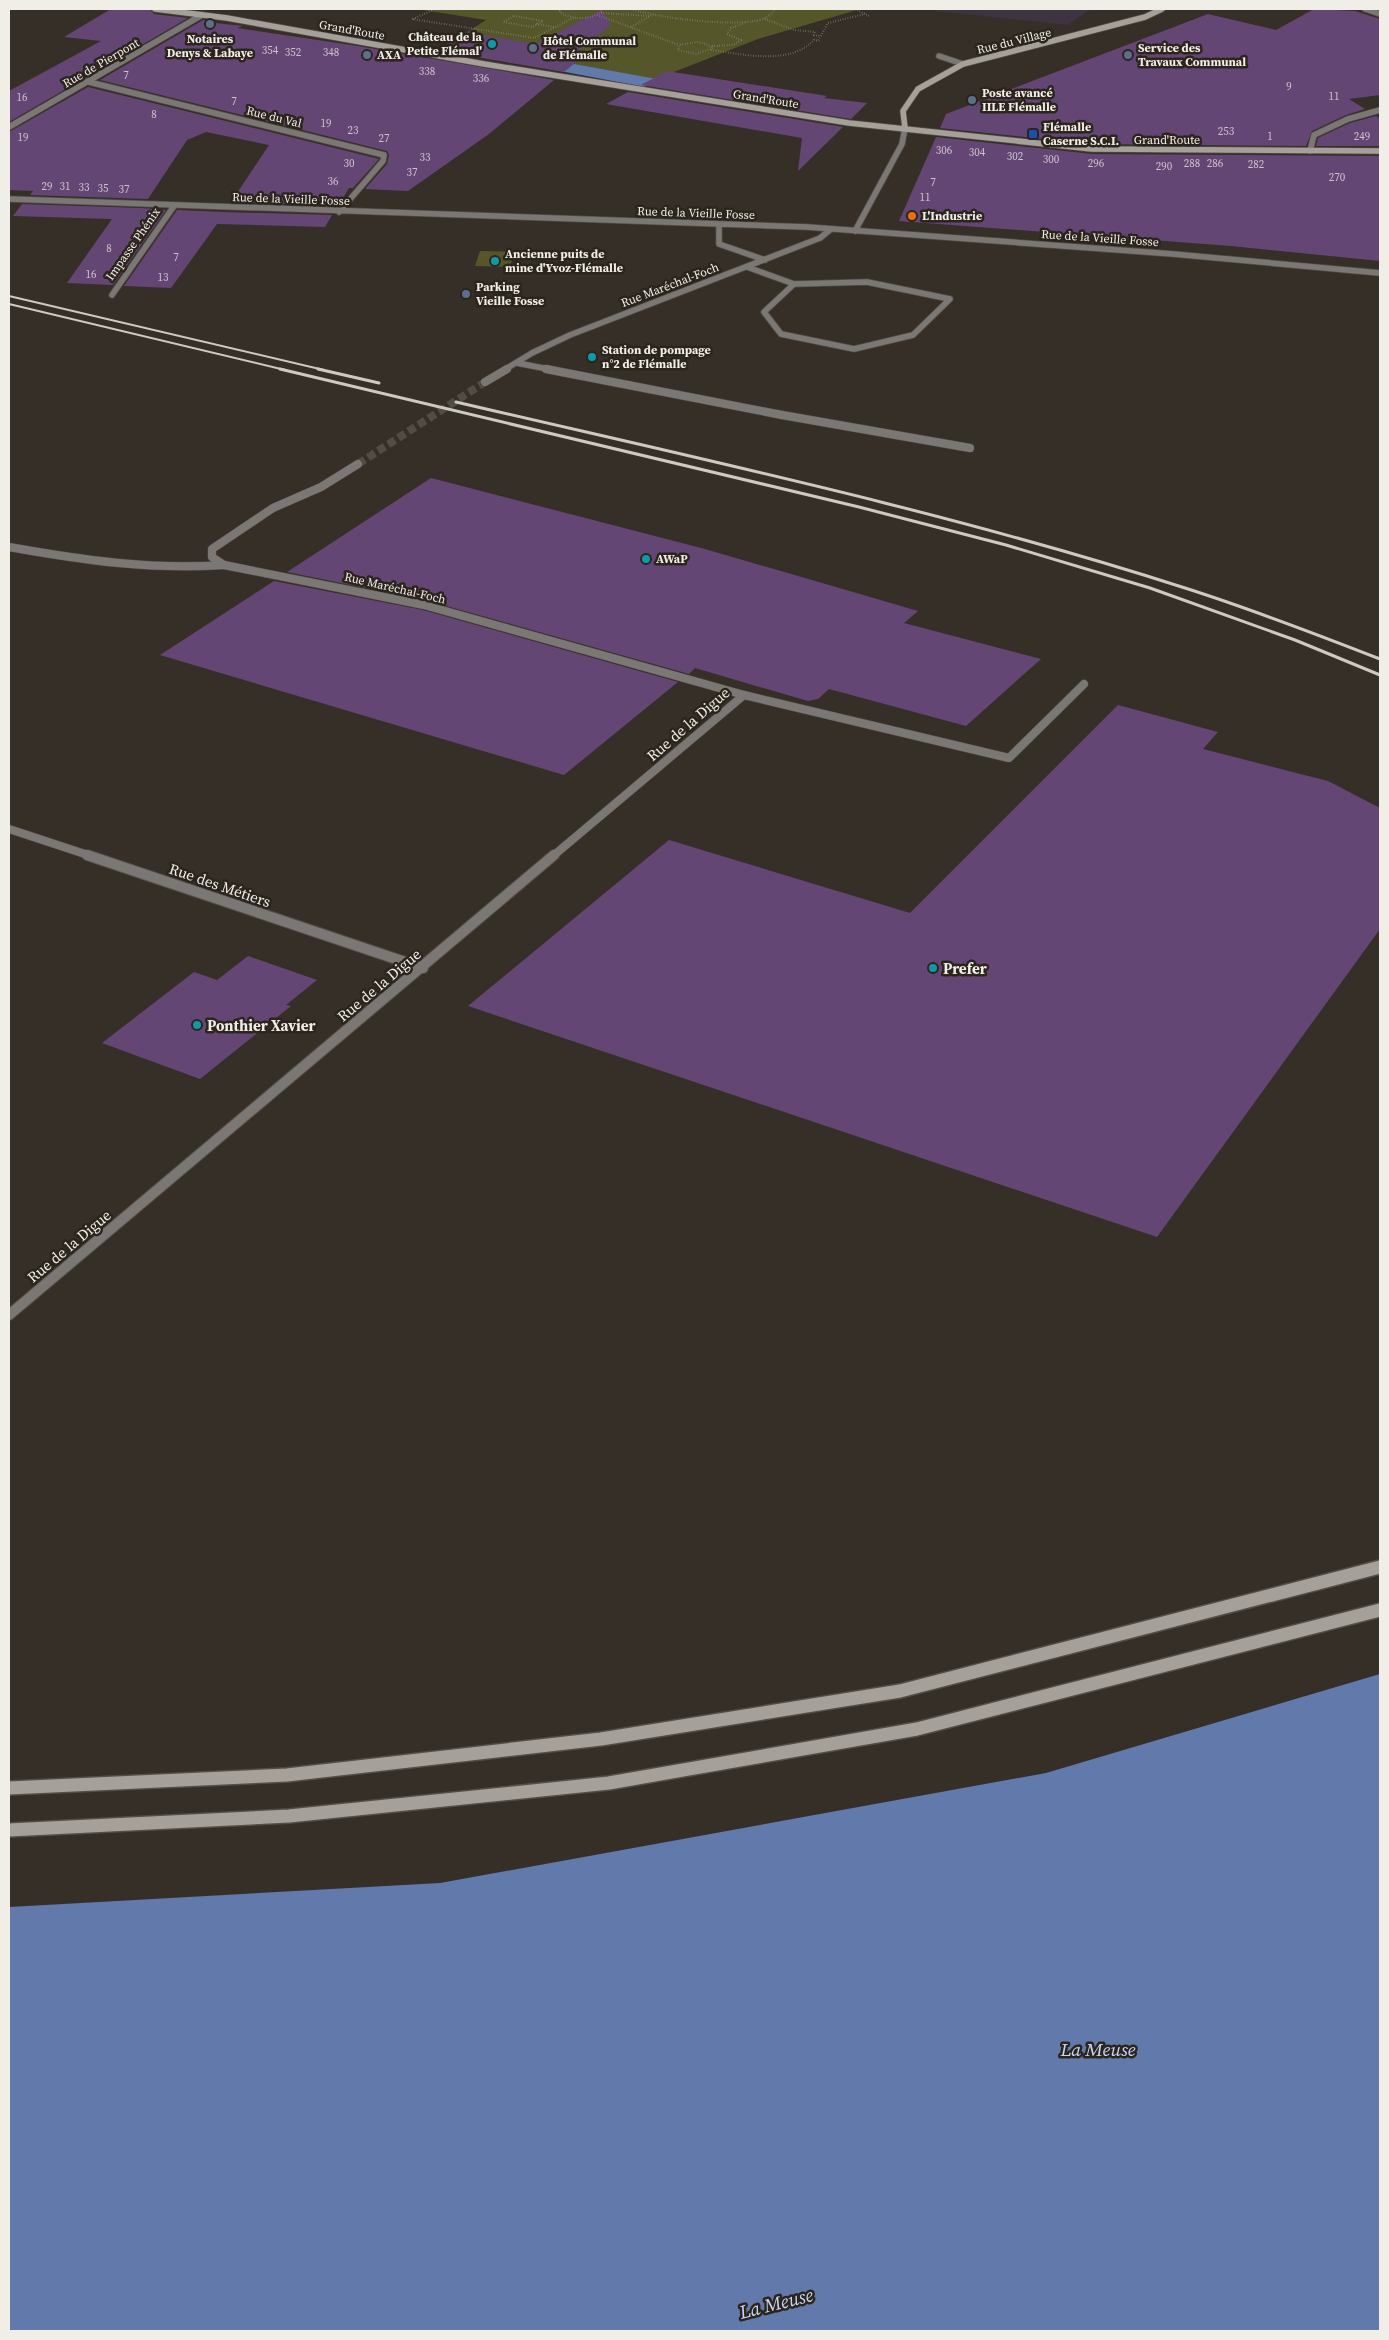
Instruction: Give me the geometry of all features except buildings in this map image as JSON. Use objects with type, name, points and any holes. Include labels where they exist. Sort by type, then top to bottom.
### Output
[{"type":"street","name":"Grand'Route","points":[[155,9],[202,15],[484,64],[849,123],[1092,149],[1380,151]]},
{"type":"street","name":"Rue du Village","points":[[905,128],[903,111],[918,89],[963,64],[1136,19],[1162,9]]},
{"type":"street","points":[[1365,9],[1380,14]]},
{"type":"street","name":"Rue de Pierpont","points":[[9,127],[202,15]]},
{"type":"street","points":[[939,56],[963,64]]},
{"type":"street","name":"Rue du Val","points":[[89,82],[384,156],[383,161],[339,212]]},
{"type":"street","points":[[1310,151],[1314,135],[1348,119],[1380,110]]},
{"type":"street","points":[[855,231],[902,144],[905,128]]},
{"type":"street","name":"Rue de la Vieille Fosse","points":[[9,198],[174,206],[855,231],[1173,254],[1380,273]]},
{"type":"street","name":"Impasse Phénix","points":[[112,295],[174,206]]},
{"type":"street","points":[[719,225],[719,244],[765,260]]},
{"type":"street","name":"Rue Maréchal-Foch","points":[[485,382],[532,353],[570,336],[820,238],[831,230]]},
{"type":"street","points":[[747,267],[794,284],[867,282],[950,299],[913,335],[854,349],[780,334],[764,312],[794,284]]},
{"type":"street","points":[[517,363],[782,415],[970,448]]},
{"type":"street","points":[[224,565],[212,557],[212,549],[225,539],[274,508],[321,487],[358,464]]},
{"type":"street","name":"Rue Maréchal-Foch","points":[[9,546],[96,562],[180,568],[224,565],[370,592],[424,605],[744,695],[1009,758],[1084,684]]},
{"type":"street","name":"Rue de la Digue","points":[[9,1315],[423,968],[744,695]]},
{"type":"street","name":"Rue des Métiers","points":[[9,829],[423,968]]},
{"type":"street","points":[[9,1788],[287,1775],[601,1739],[891,1693],[1380,1567]]},
{"type":"street","points":[[9,1830],[289,1816],[609,1783],[917,1729],[1380,1610]]},
{"type":"path","points":[[447,9],[462,9]]},
{"type":"path","points":[[499,9],[510,9]]},
{"type":"path","points":[[558,9],[562,9],[560,11],[562,14],[574,17],[601,13],[650,16]]},
{"type":"path","points":[[631,9],[654,14],[747,22]]},
{"type":"path","points":[[765,19],[775,9]]},
{"type":"path","points":[[855,9],[869,16]]},
{"type":"path","points":[[631,28],[654,14]]},
{"type":"path","points":[[814,40],[818,41],[828,23],[865,14]]},
{"type":"path","points":[[597,15],[678,45],[696,42],[712,46],[734,44],[741,40],[727,34],[731,28],[747,22],[765,19],[794,30],[815,32],[812,45],[805,49],[778,55],[712,50],[701,53],[687,53],[678,50],[678,45]]},
{"type":"path","points":[[536,24],[543,21],[514,16],[503,22],[532,27],[536,24],[555,27]]},
{"type":"path","points":[[412,19],[534,38],[574,17]]},
{"type":"path","points":[[814,36],[820,36]]},
{"type":"shaded area","points":[[937,9],[1091,9],[1068,25],[936,11]]},
{"type":"green space","points":[[417,9],[881,9],[857,10],[758,39],[656,79],[450,43],[486,20]]},
{"type":"green space","points":[[480,251],[515,252],[510,267],[475,266]]},
{"type":"water","points":[[503,60],[563,62],[657,79],[644,87]]},
{"type":"water","name":"La Meuse","points":[[1380,1674],[1380,2331],[9,2331],[9,1907],[440,1883],[1046,1773]]},
{"type":"tunnel","points":[[358,464],[485,382]]},
{"type":"railway","points":[[9,296],[324,370]]},
{"type":"railway","points":[[9,304],[285,370]]},
{"type":"railway","points":[[280,369],[859,507],[1006,545],[1150,588],[1295,640],[1380,675]]},
{"type":"railway","points":[[318,369],[379,383]]},
{"type":"railway","points":[[456,402],[731,466],[1005,534],[1210,596],[1380,659]]},
{"type":"place","name":"Notaires Denys & Labaye","points":[[210,24]]},
{"type":"place","name":"Château de la Petite Flémal'","points":[[492,44]]},
{"type":"place","name":"Hôtel Communal de Flémalle","points":[[533,48]]},
{"type":"place","name":"AXA","points":[[367,55]]},
{"type":"place","name":"Service des Travaux Communal","points":[[1128,55]]},
{"type":"place","name":"Poste avancé IILE Flémalle","points":[[972,100]]},
{"type":"place","name":"Flémalle Caserne S.C.I.","points":[[1033,134]]},
{"type":"place","name":"L'Industrie","points":[[912,216]]},
{"type":"place","name":"Ancienne puits de mine d'Yvoz-Flémalle","points":[[495,261]]},
{"type":"place","name":"Parking Vieille Fosse","points":[[466,294]]},
{"type":"place","name":"Station de pompage n°2 de Flémalle","points":[[592,357]]},
{"type":"place","name":"AWaP","points":[[646,559]]},
{"type":"place","name":"Prefer","points":[[933,968]]},
{"type":"place","name":"Ponthier Xavier","points":[[197,1025]]}]
